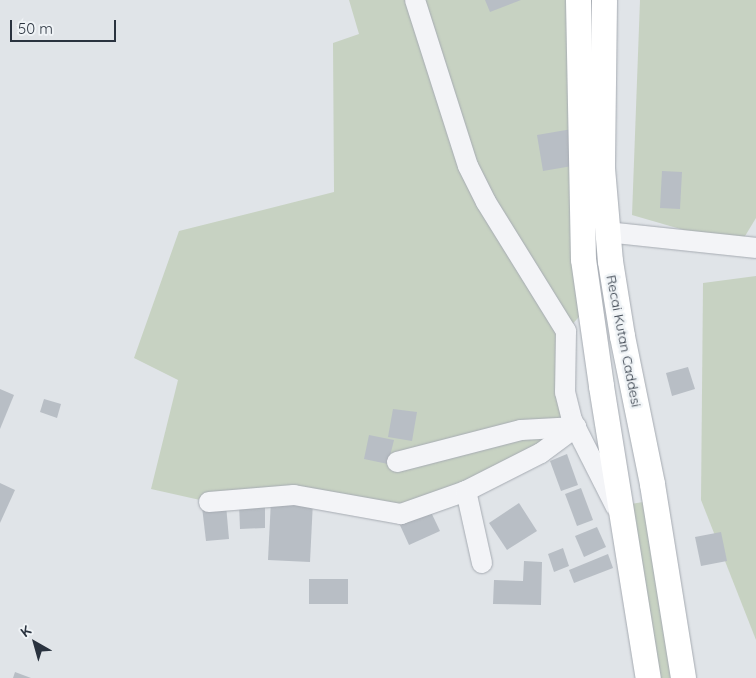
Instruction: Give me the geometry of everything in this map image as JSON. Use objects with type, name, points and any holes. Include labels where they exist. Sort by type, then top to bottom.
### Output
[{"type":"main road","name":"Recai Kutan Caddesi","points":[[578,0],[583,259],[592,333],[648,678]]},
{"type":"main road","name":"Recai Kutan Caddesi","points":[[604,0],[602,168],[607,232],[622,336],[652,484],[683,678]]},
{"type":"street","points":[[414,0],[468,166],[486,202],[566,331],[565,392],[576,427],[622,517]]},
{"type":"street","points":[[607,232],[756,248]]},
{"type":"street","points":[[397,462],[521,430],[576,427]]},
{"type":"street","points":[[209,502],[294,495],[401,514],[466,491],[541,453],[576,427]]},
{"type":"street","points":[[466,491],[482,563]]},
{"type":"green space","points":[[349,0],[579,0],[589,306],[566,331],[576,427],[401,514],[294,495],[209,502],[151,489],[178,380],[134,358],[179,231],[334,192],[333,43],[359,34]]},
{"type":"green space","points":[[640,0],[756,0],[756,218],[739,246],[632,215]]},
{"type":"green space","points":[[756,276],[756,640],[701,500],[703,283]]},
{"type":"green space","points":[[643,502],[673,678],[660,678],[631,504]]},
{"type":"building","points":[[485,0],[521,0],[490,12]]},
{"type":"building","points":[[572,129],[578,165],[543,171],[537,135]]},
{"type":"building","points":[[662,171],[682,172],[680,209],[660,208]]},
{"type":"building","points":[[688,367],[695,389],[672,396],[666,373]]},
{"type":"building","points":[[0,389],[14,395],[0,429]]},
{"type":"building","points":[[44,399],[61,404],[57,418],[40,412]]},
{"type":"building","points":[[393,409],[417,412],[412,441],[388,437]]},
{"type":"building","points":[[369,435],[394,440],[388,464],[364,459]]},
{"type":"building","points":[[567,454],[578,485],[561,491],[550,461]]},
{"type":"building","points":[[0,483],[15,490],[0,523]]},
{"type":"building","points":[[581,488],[593,520],[577,526],[565,494]]},
{"type":"building","points":[[271,500],[313,501],[310,562],[268,560]]},
{"type":"building","points":[[265,502],[265,528],[240,529],[239,503]]},
{"type":"building","points":[[519,503],[537,531],[507,550],[489,523]]},
{"type":"building","points":[[226,505],[229,539],[206,541],[202,507]]},
{"type":"building","points":[[430,510],[440,531],[409,545],[399,523]]},
{"type":"building","points":[[597,527],[606,547],[584,557],[575,536]]},
{"type":"building","points":[[721,532],[727,561],[701,566],[695,537]]},
{"type":"building","points":[[563,548],[569,566],[554,572],[548,554]]},
{"type":"building","points":[[608,554],[613,568],[574,583],[569,570]]},
{"type":"building","points":[[524,561],[542,562],[541,605],[493,604],[494,580],[523,581]]},
{"type":"building","points":[[309,579],[348,579],[348,604],[309,604]]},
{"type":"building","points":[[15,672],[31,678],[13,678]]}]
